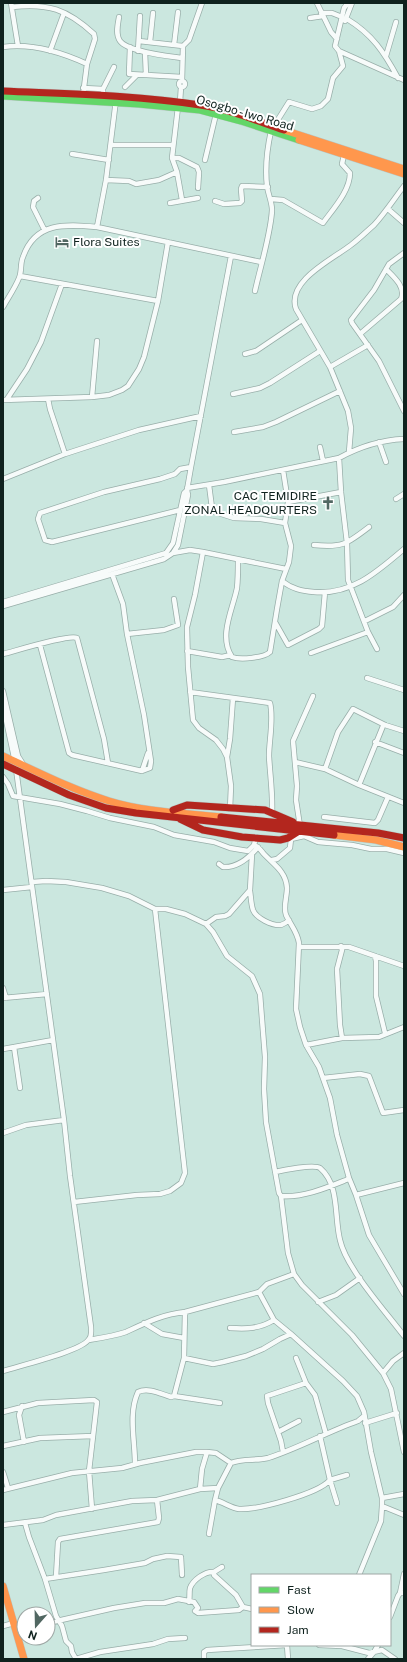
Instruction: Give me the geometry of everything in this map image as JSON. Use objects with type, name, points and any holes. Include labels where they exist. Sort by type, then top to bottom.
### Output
[{"type":"main road","name":"Osogbo - Iwo Road","points":[[3,91],[103,93],[116,100]]},
{"type":"main road","name":"Osogbo - Iwo Road","points":[[3,96],[200,105],[256,124],[404,169]]},
{"type":"main road","name":"Osogbo - Iwo Road","points":[[179,104],[256,124]]},
{"type":"main road","name":"Osogbo - Iwo Road","points":[[272,129],[344,155],[404,174]]},
{"type":"main road","points":[[3,756],[81,791],[109,801],[138,808],[299,828],[376,840],[404,847]]},
{"type":"main road","points":[[3,764],[69,795],[106,808],[178,818],[378,833],[404,838]]},
{"type":"main road","points":[[170,811],[187,805],[230,809],[266,810],[299,828]]},
{"type":"main road","points":[[178,818],[191,826],[209,832],[280,840],[288,838],[299,828]]},
{"type":"main road","points":[[3,1586],[16,1626]]},
{"type":"main road","points":[[22,1646],[24,1659]]},
{"type":"street","points":[[182,200],[177,172],[172,158],[181,87],[185,84],[182,79],[183,46],[189,40],[202,3]]},
{"type":"street","points":[[317,3],[336,39]]},
{"type":"street","points":[[344,18],[348,3]]},
{"type":"street","points":[[255,291],[271,218],[271,199],[268,186],[268,152],[272,129],[289,102],[312,109],[321,106],[328,99],[333,78],[343,66],[339,50],[336,46],[336,39],[344,18],[352,3]]},
{"type":"street","points":[[18,46],[12,5],[44,6],[64,14],[88,28],[95,37],[86,64],[83,92]]},
{"type":"street","points":[[174,45],[178,12]]},
{"type":"street","points":[[150,42],[153,13]]},
{"type":"street","points":[[310,18],[322,14],[332,13],[353,23],[375,41],[386,56],[398,78]]},
{"type":"street","points":[[50,51],[64,14]]},
{"type":"street","points":[[138,51],[140,16]]},
{"type":"street","points":[[119,17],[117,30],[119,40],[138,51],[182,58]]},
{"type":"street","points":[[353,23],[359,22]]},
{"type":"street","points":[[386,56],[396,22]]},
{"type":"street","points":[[139,40],[183,46]]},
{"type":"street","points":[[162,55],[163,44]]},
{"type":"street","points":[[3,47],[18,46],[50,51],[64,54],[86,64]]},
{"type":"street","points":[[130,47],[129,74],[136,76],[146,75],[182,79]]},
{"type":"street","points":[[339,50],[404,80]]},
{"type":"street","points":[[145,52],[146,75]]},
{"type":"street","points":[[103,93],[114,67]]},
{"type":"street","points":[[125,87],[136,76]]},
{"type":"street","points":[[97,227],[109,160],[116,100]]},
{"type":"street","points":[[205,160],[216,114]]},
{"type":"street","points":[[111,145],[173,145]]},
{"type":"street","points":[[72,154],[109,160]]},
{"type":"street","points":[[271,199],[283,200],[322,222],[338,202],[350,178],[350,173],[342,164],[344,155]]},
{"type":"street","points":[[172,158],[179,158],[197,168],[199,172],[198,188]]},
{"type":"street","points":[[106,180],[129,181],[136,184],[159,180],[177,172]]},
{"type":"street","points":[[215,201],[224,204],[240,203],[242,201],[242,186],[268,186]]},
{"type":"street","points":[[349,452],[351,428],[348,411],[330,367],[295,306],[296,296],[309,274],[351,245],[374,224],[404,186]]},
{"type":"street","points":[[38,198],[34,201],[33,207],[44,229]]},
{"type":"street","points":[[170,203],[198,198]]},
{"type":"street","points":[[388,208],[404,223]]},
{"type":"street","points":[[3,307],[20,276],[21,265],[26,249],[34,236],[44,229],[66,226],[97,227],[261,262]]},
{"type":"street","points":[[5,400],[92,397],[109,395],[122,390],[140,369],[144,357],[158,301],[168,242]]},
{"type":"street","points":[[404,253],[394,259],[386,269],[374,290],[351,320],[379,361],[404,411]]},
{"type":"street","points":[[173,553],[178,545],[188,494],[187,489],[191,467],[232,256]]},
{"type":"street","points":[[360,334],[402,296],[401,287],[386,269]]},
{"type":"street","points":[[20,276],[158,301]]},
{"type":"street","points":[[5,400],[27,369],[41,342],[62,284]]},
{"type":"street","points":[[245,354],[256,351],[302,320]]},
{"type":"street","points":[[92,397],[97,341]]},
{"type":"street","points":[[330,367],[368,345]]},
{"type":"street","points":[[233,394],[260,388],[320,351]]},
{"type":"street","points":[[234,432],[263,427],[276,422],[340,391]]},
{"type":"street","points":[[48,399],[65,454]]},
{"type":"street","points":[[3,479],[65,454],[139,430],[201,416]]},
{"type":"street","points":[[3,602],[166,553],[173,544],[184,493],[187,489],[338,458],[349,452],[379,442],[404,440]]},
{"type":"street","points":[[379,442],[386,462]]},
{"type":"street","points":[[320,447],[324,461]]},
{"type":"street","points":[[338,458],[347,543],[348,580],[368,632],[377,649]]},
{"type":"street","points":[[180,510],[52,542],[45,540],[38,519],[40,514],[68,504],[104,492],[160,479],[175,474],[180,469],[191,467]]},
{"type":"street","points":[[187,651],[222,656],[231,655],[235,658],[246,658],[268,654],[282,581],[289,562],[291,546],[285,523],[288,502],[283,470]]},
{"type":"street","points":[[209,485],[212,508],[215,512],[234,518],[261,519],[285,523]]},
{"type":"street","points":[[288,502],[341,492]]},
{"type":"street","points":[[396,499],[404,494]]},
{"type":"street","points":[[314,545],[340,546],[347,543],[369,527]]},
{"type":"street","points":[[282,581],[294,588],[306,591],[325,592],[344,590],[365,580],[404,549]]},
{"type":"street","points":[[3,606],[164,559],[173,553],[190,550],[286,569]]},
{"type":"street","points":[[203,552],[196,595],[187,627],[187,651],[192,720],[199,728],[216,740],[227,757]]},
{"type":"street","points":[[231,655],[227,642],[227,626],[237,587],[238,560]]},
{"type":"street","points":[[40,645],[69,753],[142,771],[150,768],[151,761],[144,715],[127,634],[123,604],[112,574]]},
{"type":"street","points":[[275,622],[288,645],[319,629],[322,626],[325,592]]},
{"type":"street","points":[[365,621],[393,606],[404,595]]},
{"type":"street","points":[[127,634],[164,630],[178,625],[174,599]]},
{"type":"street","points":[[311,653],[368,632]]},
{"type":"street","points":[[3,654],[58,639],[74,636],[77,638],[104,739],[108,763]]},
{"type":"street","points":[[367,678],[404,690]]},
{"type":"street","points":[[3,691],[18,756],[24,765]]},
{"type":"street","points":[[190,692],[268,702],[270,705],[269,757],[273,794],[272,813]]},
{"type":"street","points":[[299,828],[293,741],[313,696]]},
{"type":"street","points":[[230,809],[231,786],[227,757],[233,698]]},
{"type":"street","points":[[3,706],[21,797],[91,1327],[89,1340]]},
{"type":"street","points":[[325,769],[338,732],[353,709],[404,731]]},
{"type":"street","points":[[359,785],[375,742],[382,726],[385,724]]},
{"type":"street","points":[[375,742],[404,754]]},
{"type":"street","points":[[294,762],[325,769],[359,785],[404,803]]},
{"type":"street","points":[[3,777],[8,784],[11,795],[60,804],[110,818],[154,827],[174,835],[214,842],[230,848],[248,851],[256,846]]},
{"type":"street","points":[[324,817],[375,823],[378,820],[388,796]]},
{"type":"street","points":[[272,860],[277,859],[290,848],[291,839],[304,836],[318,842],[352,845],[371,849],[387,849],[404,853]]},
{"type":"street","points":[[256,837],[256,846],[252,854],[250,890],[252,909],[258,916],[266,921],[278,925],[282,925],[289,920]]},
{"type":"street","points":[[256,846],[272,860],[283,874],[286,883],[286,901],[284,908],[289,920],[298,933],[300,947],[296,1009],[300,1027],[306,1045],[318,1063],[330,1098],[349,1178],[369,1235],[404,1294]]},
{"type":"street","points":[[219,864],[223,867],[237,865],[252,854]]},
{"type":"street","points":[[3,890],[46,881],[66,882],[102,888],[129,896],[155,909],[166,909],[185,914],[206,924],[214,932],[227,956],[252,976],[260,994],[264,1050],[265,1110],[275,1172],[281,1196],[288,1253],[294,1274],[318,1302],[352,1335],[383,1373],[391,1389],[404,1452]]},
{"type":"street","points":[[206,924],[216,917],[226,916],[229,914],[250,890]]},
{"type":"street","points":[[74,1202],[160,1194],[170,1191],[181,1183],[185,1173],[155,909]]},
{"type":"street","points":[[341,946],[342,950],[337,969],[342,1038]]},
{"type":"street","points":[[300,947],[349,947],[404,966]]},
{"type":"street","points":[[375,956],[376,996],[385,1033]]},
{"type":"street","points":[[3,988],[5,998],[47,994]]},
{"type":"street","points":[[306,1045],[342,1038],[379,1037],[385,1033],[404,1027]]},
{"type":"street","points":[[3,1049],[53,1040]]},
{"type":"street","points":[[14,1047],[20,1088]]},
{"type":"street","points":[[323,1078],[360,1074],[369,1076],[383,1113],[404,1110]]},
{"type":"street","points":[[3,1133],[26,1125],[64,1120]]},
{"type":"street","points":[[275,1172],[318,1167],[333,1186],[340,1241],[346,1254],[360,1278],[404,1336]]},
{"type":"street","points":[[281,1196],[291,1196],[320,1190],[333,1186],[349,1178]]},
{"type":"street","points":[[356,1195],[404,1183]]},
{"type":"street","points":[[3,1371],[40,1361],[77,1347],[89,1340],[124,1332],[160,1317],[185,1312],[258,1292],[267,1284],[294,1274]]},
{"type":"street","points":[[318,1302],[336,1295],[360,1278]]},
{"type":"street","points":[[258,1292],[274,1320],[335,1374],[357,1396],[364,1412],[365,1423],[382,1498],[382,1506],[381,1521],[359,1574]]},
{"type":"street","points":[[174,1396],[184,1358],[185,1312]]},
{"type":"street","points":[[230,1328],[250,1329],[264,1326],[274,1320]]},
{"type":"street","points":[[144,1324],[162,1334],[184,1338]]},
{"type":"street","points":[[184,1358],[213,1364],[223,1362],[246,1356],[263,1349],[291,1334]]},
{"type":"street","points":[[383,1373],[393,1361],[404,1353]]},
{"type":"street","points":[[296,1358],[306,1383],[315,1395],[326,1434]]},
{"type":"street","points":[[283,1452],[267,1396],[306,1383]]},
{"type":"street","points":[[135,1464],[133,1411],[138,1392],[148,1390],[171,1397],[174,1396],[220,1403]]},
{"type":"street","points":[[3,1412],[38,1403],[94,1400],[97,1404],[89,1471],[92,1509]]},
{"type":"street","points":[[22,1406],[20,1415],[24,1442]]},
{"type":"street","points":[[365,1423],[396,1413]]},
{"type":"street","points":[[3,1490],[60,1475],[122,1468],[196,1452],[216,1453],[231,1463],[259,1460],[283,1452],[358,1421],[364,1416]]},
{"type":"street","points":[[278,1432],[299,1421]]},
{"type":"street","points":[[3,1446],[40,1438],[93,1436]]},
{"type":"street","points":[[320,1436],[337,1503]]},
{"type":"street","points":[[200,1489],[202,1469],[207,1452]]},
{"type":"street","points":[[209,1534],[218,1488],[231,1463]]},
{"type":"street","points":[[3,1472],[8,1488]]},
{"type":"street","points":[[215,1500],[238,1509],[255,1508],[291,1499],[330,1480],[347,1475]]},
{"type":"street","points":[[3,1525],[43,1520],[56,1515],[132,1501],[157,1500],[200,1489],[218,1488]]},
{"type":"street","points":[[382,1498],[404,1494]]},
{"type":"street","points":[[56,1577],[58,1542],[60,1539],[158,1522],[157,1500]]},
{"type":"street","points":[[382,1506],[404,1515]]},
{"type":"street","points":[[25,1523],[58,1621],[62,1626],[66,1641],[71,1646],[72,1652],[76,1659],[100,1652],[153,1644],[168,1639],[185,1638]]},
{"type":"street","points":[[45,1579],[145,1563],[152,1559],[167,1556],[181,1557],[182,1575]]},
{"type":"street","points":[[189,1602],[190,1588],[196,1579],[222,1567]]},
{"type":"street","points":[[214,1572],[214,1576],[236,1595],[243,1607]]},
{"type":"street","points":[[391,1615],[402,1593],[404,1574]]},
{"type":"street","points":[[58,1621],[114,1608],[164,1603],[178,1599],[194,1602],[198,1608],[195,1611],[198,1613],[239,1610],[243,1607],[251,1609]]},
{"type":"street","points":[[3,1626],[14,1623]]},
{"type":"street","points":[[204,1659],[204,1652],[207,1650],[271,1646]]},
{"type":"street","points":[[287,1646],[288,1659]]},
{"type":"street","points":[[342,1646],[369,1653],[382,1650],[394,1659]]},
{"type":"street","points":[[368,1659],[377,1646]]},
{"type":"traffic: fast","points":[[3,96],[139,104],[200,110],[241,121],[299,140]]},
{"type":"traffic: slow","points":[[284,130],[404,169]]},
{"type":"traffic: slow","points":[[299,140],[404,174]]},
{"type":"traffic: slow","points":[[3,756],[69,786],[96,797],[123,805],[151,810],[221,817]]},
{"type":"traffic: slow","points":[[334,835],[376,840],[404,847]]},
{"type":"traffic: slow","points":[[3,1586],[24,1659]]},
{"type":"traffic: jam","points":[[3,91],[127,97],[200,105],[232,112],[284,130]]},
{"type":"traffic: jam","points":[[3,764],[69,795],[106,808],[136,813],[334,835]]},
{"type":"traffic: jam","points":[[173,810],[187,805],[265,810],[293,822]]},
{"type":"traffic: jam","points":[[221,817],[378,833],[404,838]]},
{"type":"traffic: jam","points":[[180,819],[203,830],[242,837],[280,840],[288,838],[299,831]]},
{"type":"place","name":"Flora Suites","points":[[62,242]]},
{"type":"place","name":"CAC TEMIDIRE ZONAL HEADQURTERS","points":[[328,503]]}]
